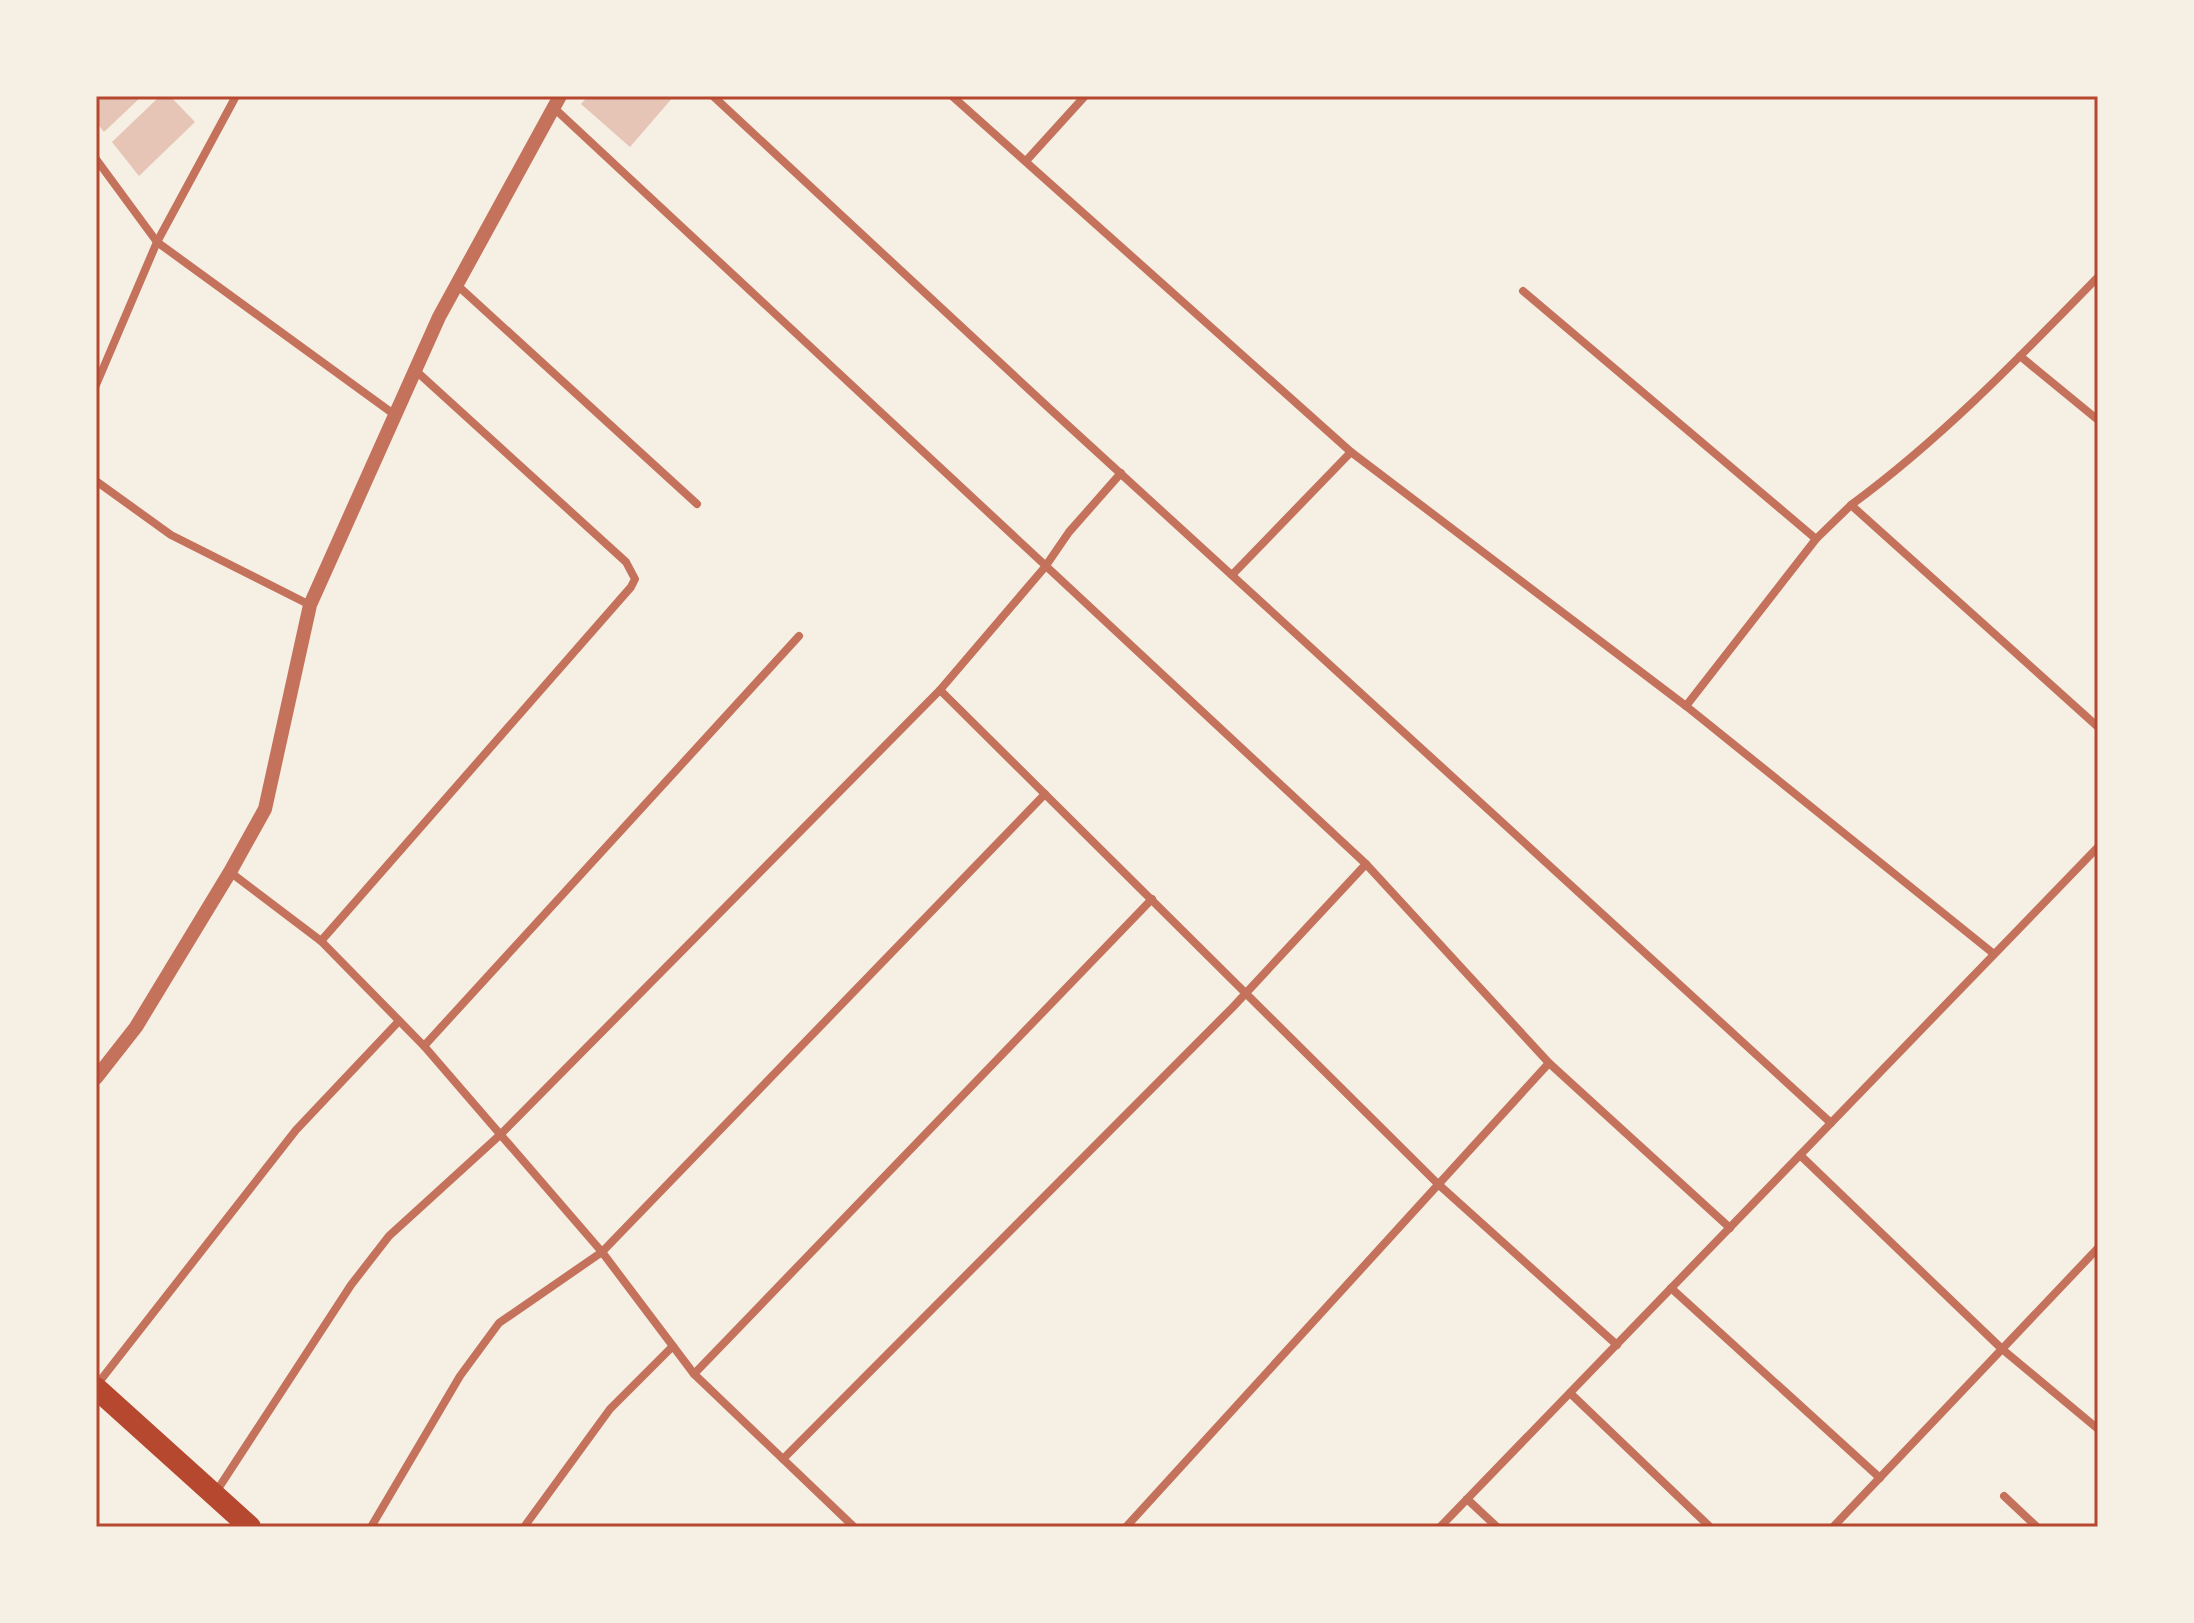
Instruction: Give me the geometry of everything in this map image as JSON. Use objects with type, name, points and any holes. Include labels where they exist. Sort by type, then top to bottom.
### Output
[{"type":"highway","points":[[96,1387],[250,1527]]},
{"type":"street","points":[[96,385],[157,242],[236,96]]},
{"type":"street","points":[[713,96],[1831,1123]]},
{"type":"street","points":[[952,96],[1351,452],[1686,706],[1994,954]]},
{"type":"street","points":[[1026,161],[1085,96]]},
{"type":"street","points":[[96,1078],[136,1027],[265,809],[310,605],[415,370],[457,285],[557,102],[1045,567],[1366,864],[1549,1063],[1730,1228]]},
{"type":"street","points":[[96,159],[157,242],[395,415]]},
{"type":"street","points":[[1686,706],[1816,539],[1851,505],[1895,473],[2020,356],[2098,277]]},
{"type":"street","points":[[457,285],[697,504]]},
{"type":"street","points":[[1523,291],[1816,539]]},
{"type":"street","points":[[2020,356],[2098,420]]},
{"type":"street","points":[[321,941],[635,579],[626,562],[415,370]]},
{"type":"street","points":[[1232,575],[1351,452]]},
{"type":"street","points":[[214,1495],[351,1285],[389,1236],[501,1134],[903,724],[940,690],[1121,473]]},
{"type":"street","points":[[96,481],[171,535],[310,605]]},
{"type":"street","points":[[1851,505],[2098,727]]},
{"type":"street","points":[[424,1046],[799,636]]},
{"type":"street","points":[[940,690],[1438,1184],[1617,1345]]},
{"type":"street","points":[[371,1527],[460,1376],[499,1323],[602,1252],[1045,794]]},
{"type":"street","points":[[1440,1527],[2098,847]]},
{"type":"street","points":[[783,1459],[1246,993],[1366,864]]},
{"type":"street","points":[[230,872],[321,941],[424,1046],[602,1252],[694,1374],[854,1527]]},
{"type":"street","points":[[694,1374],[1152,899]]},
{"type":"street","points":[[96,1387],[296,1130],[399,1021]]},
{"type":"street","points":[[1126,1527],[1549,1063]]},
{"type":"street","points":[[1800,1155],[2002,1349],[2098,1429]]},
{"type":"street","points":[[1833,1527],[2098,1248]]},
{"type":"street","points":[[1671,1288],[1880,1478]]},
{"type":"street","points":[[524,1527],[610,1409],[673,1346]]},
{"type":"street","points":[[1570,1393],[1710,1527]]},
{"type":"street","points":[[2004,1496],[2037,1527]]},
{"type":"street","points":[[1467,1499],[1497,1527]]},
{"type":"building","points":[[96,96],[142,96],[104,132],[96,122]]},
{"type":"building","points":[[160,96],[170,96],[195,122],[139,176],[112,142]]},
{"type":"building","points":[[588,96],[674,96],[630,147],[581,104]]}]
